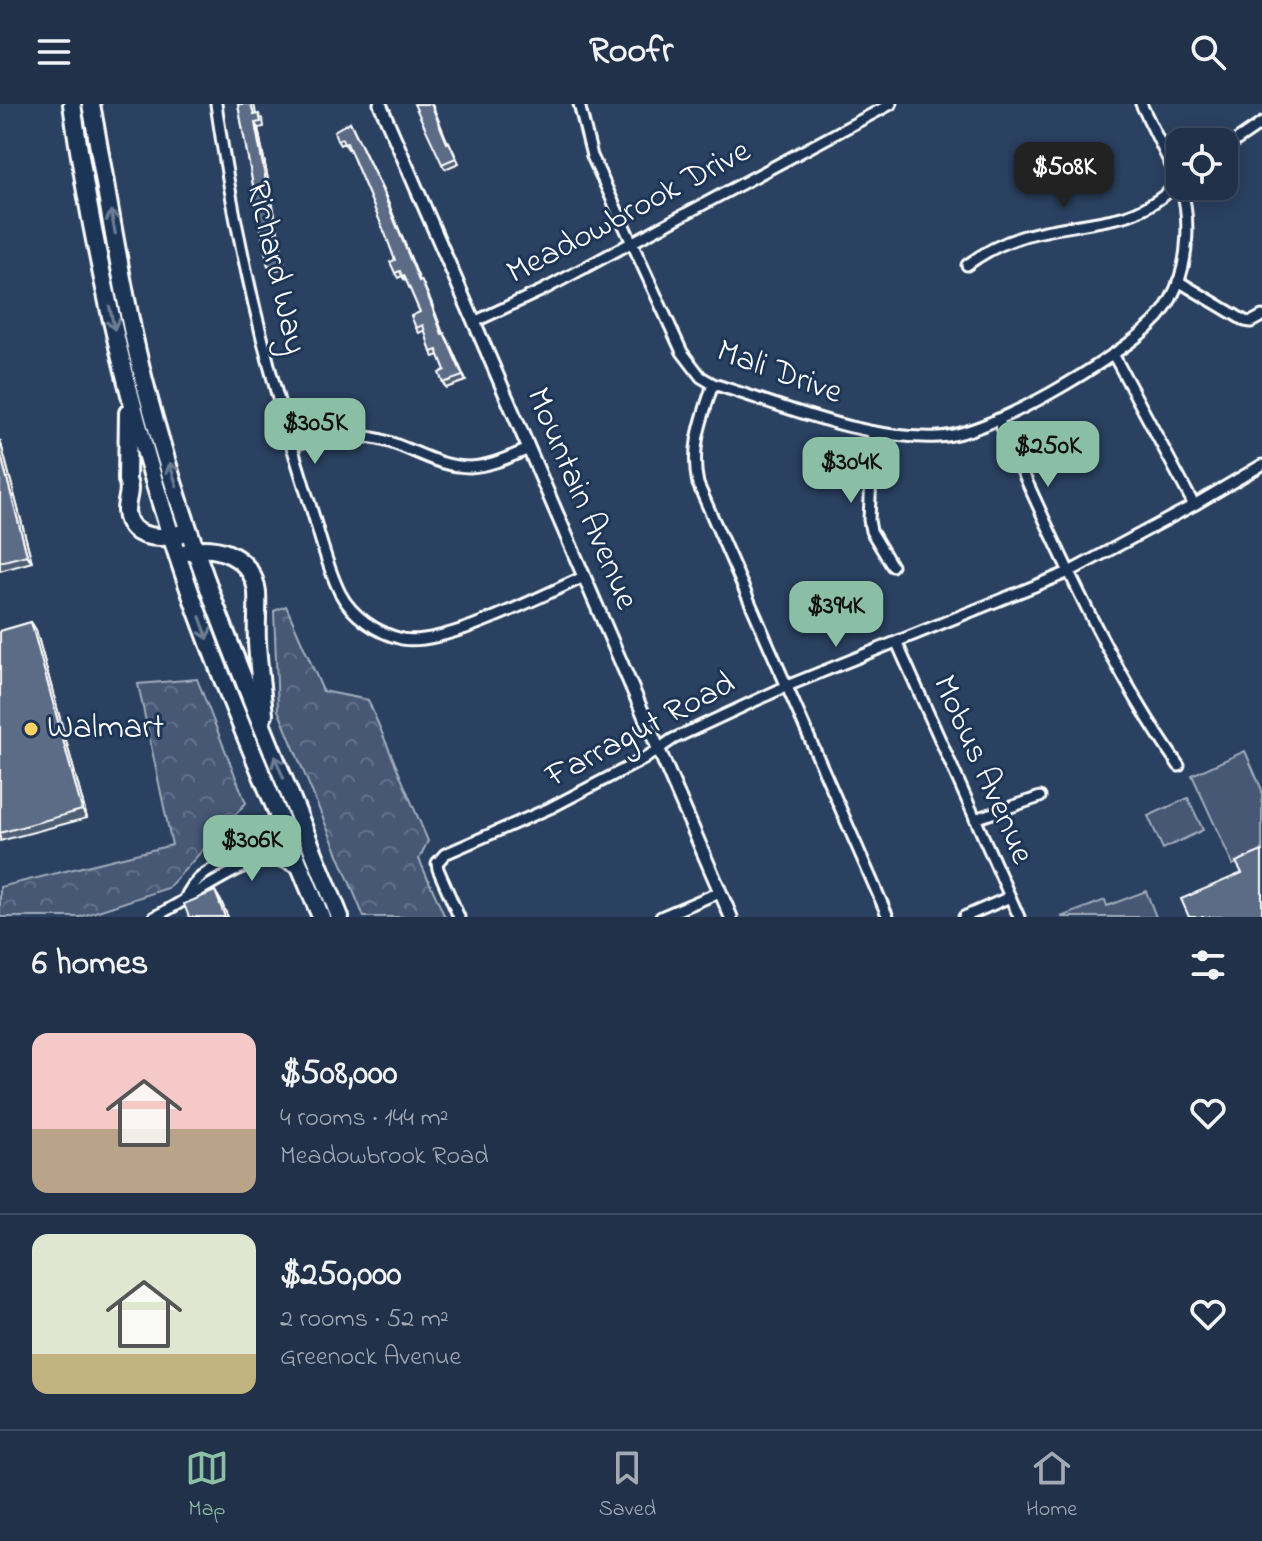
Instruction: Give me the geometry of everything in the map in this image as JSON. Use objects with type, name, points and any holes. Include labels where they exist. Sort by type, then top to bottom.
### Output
[{"type":"highway","points":[[72,104],[82,173],[127,388],[177,554],[230,698],[321,917]]},
{"type":"highway","points":[[91,104],[139,358],[195,549],[266,736],[340,917]]},
{"type":"highway","points":[[127,388],[130,435],[127,480],[130,485],[126,513],[131,523],[147,536],[159,538],[190,530]]},
{"type":"highway","points":[[177,554],[195,549],[226,552],[242,562],[251,574],[257,590],[257,642],[266,736]]},
{"type":"street","name":"Richard Way","points":[[216,104],[257,316],[292,445],[340,593],[358,616],[385,633],[403,639],[437,638],[584,577]]},
{"type":"street","name":"Mountain Avenue","points":[[380,104],[731,917]]},
{"type":"street","name":"Mali Drive","points":[[579,104],[592,156],[682,352],[701,377],[713,384],[873,432],[941,437],[964,433],[1026,406],[1113,354],[1153,323],[1178,281],[1185,246],[1187,216],[1184,200]]},
{"type":"street","name":"Meadowbrook Drive","points":[[474,322],[891,104]]},
{"type":"street","name":"Mali Drive","points":[[1141,104],[1166,155]]},
{"type":"street","points":[[1238,139],[1262,123]]},
{"type":"street","points":[[967,265],[1008,242],[1043,230],[1123,217],[1166,195]]},
{"type":"street","points":[[1178,281],[1245,321],[1251,322],[1262,316]]},
{"type":"street","points":[[1113,354],[1194,505]]},
{"type":"street","points":[[713,384],[696,439],[694,455],[698,484],[888,917]]},
{"type":"street","points":[[998,419],[1069,572],[1142,713],[1179,766]]},
{"type":"street","points":[[873,432],[869,520],[871,531],[892,566]]},
{"type":"street","points":[[292,445],[336,436],[366,437],[387,441],[429,461],[456,466],[489,465],[529,449]]},
{"type":"street","name":"Farragut Road","points":[[459,917],[437,863],[445,854],[550,808],[673,739],[787,686],[1069,572],[1261,466]]},
{"type":"street","name":"Mobus Avenue","points":[[897,643],[1019,917]]},
{"type":"street","points":[[975,819],[1040,797]]},
{"type":"street","points":[[184,901],[189,888],[203,874],[256,850],[264,842],[277,811]]},
{"type":"street","points":[[154,917],[212,883],[263,860],[278,860],[302,870]]},
{"type":"street","points":[[661,917],[720,892]]},
{"type":"street","points":[[964,917],[1010,897]]},
{"type":"green space","points":[[286,606],[323,691],[368,700],[428,841],[419,859],[445,917],[364,917],[278,710],[274,611]]},
{"type":"green space","points":[[197,679],[246,803],[168,888],[80,917],[0,917],[0,887],[172,845],[138,684]]},
{"type":"green space","points":[[1245,751],[1262,790],[1262,852],[1233,865],[1192,775]]},
{"type":"green space","points":[[1188,798],[1203,830],[1163,849],[1148,816]]},
{"type":"green space","points":[[1146,891],[1156,917],[1061,917],[1105,900],[1107,906]]},
{"type":"building","points":[[238,104],[251,104],[254,115],[259,114],[261,122],[255,123],[281,263],[268,266]]},
{"type":"building","points":[[414,104],[431,104],[456,158],[442,164]]},
{"type":"building","points":[[350,122],[463,376],[443,383],[439,373],[445,370],[437,350],[431,352],[423,325],[416,328],[411,316],[420,312],[404,275],[400,271],[395,273],[390,262],[395,260],[347,143],[344,144],[342,138],[337,140],[334,131]]},
{"type":"building","points":[[0,452],[27,555],[0,562]]},
{"type":"building","name":"Walmart","points":[[31,622],[82,810],[0,833],[0,631]]},
{"type":"building","points":[[1262,851],[1262,917],[1189,917],[1181,899],[1242,873],[1236,862]]},
{"type":"building","points":[[215,891],[225,917],[189,917],[184,904]]},
{"type":"place","name":"Walmart","points":[[31,729]]}]
